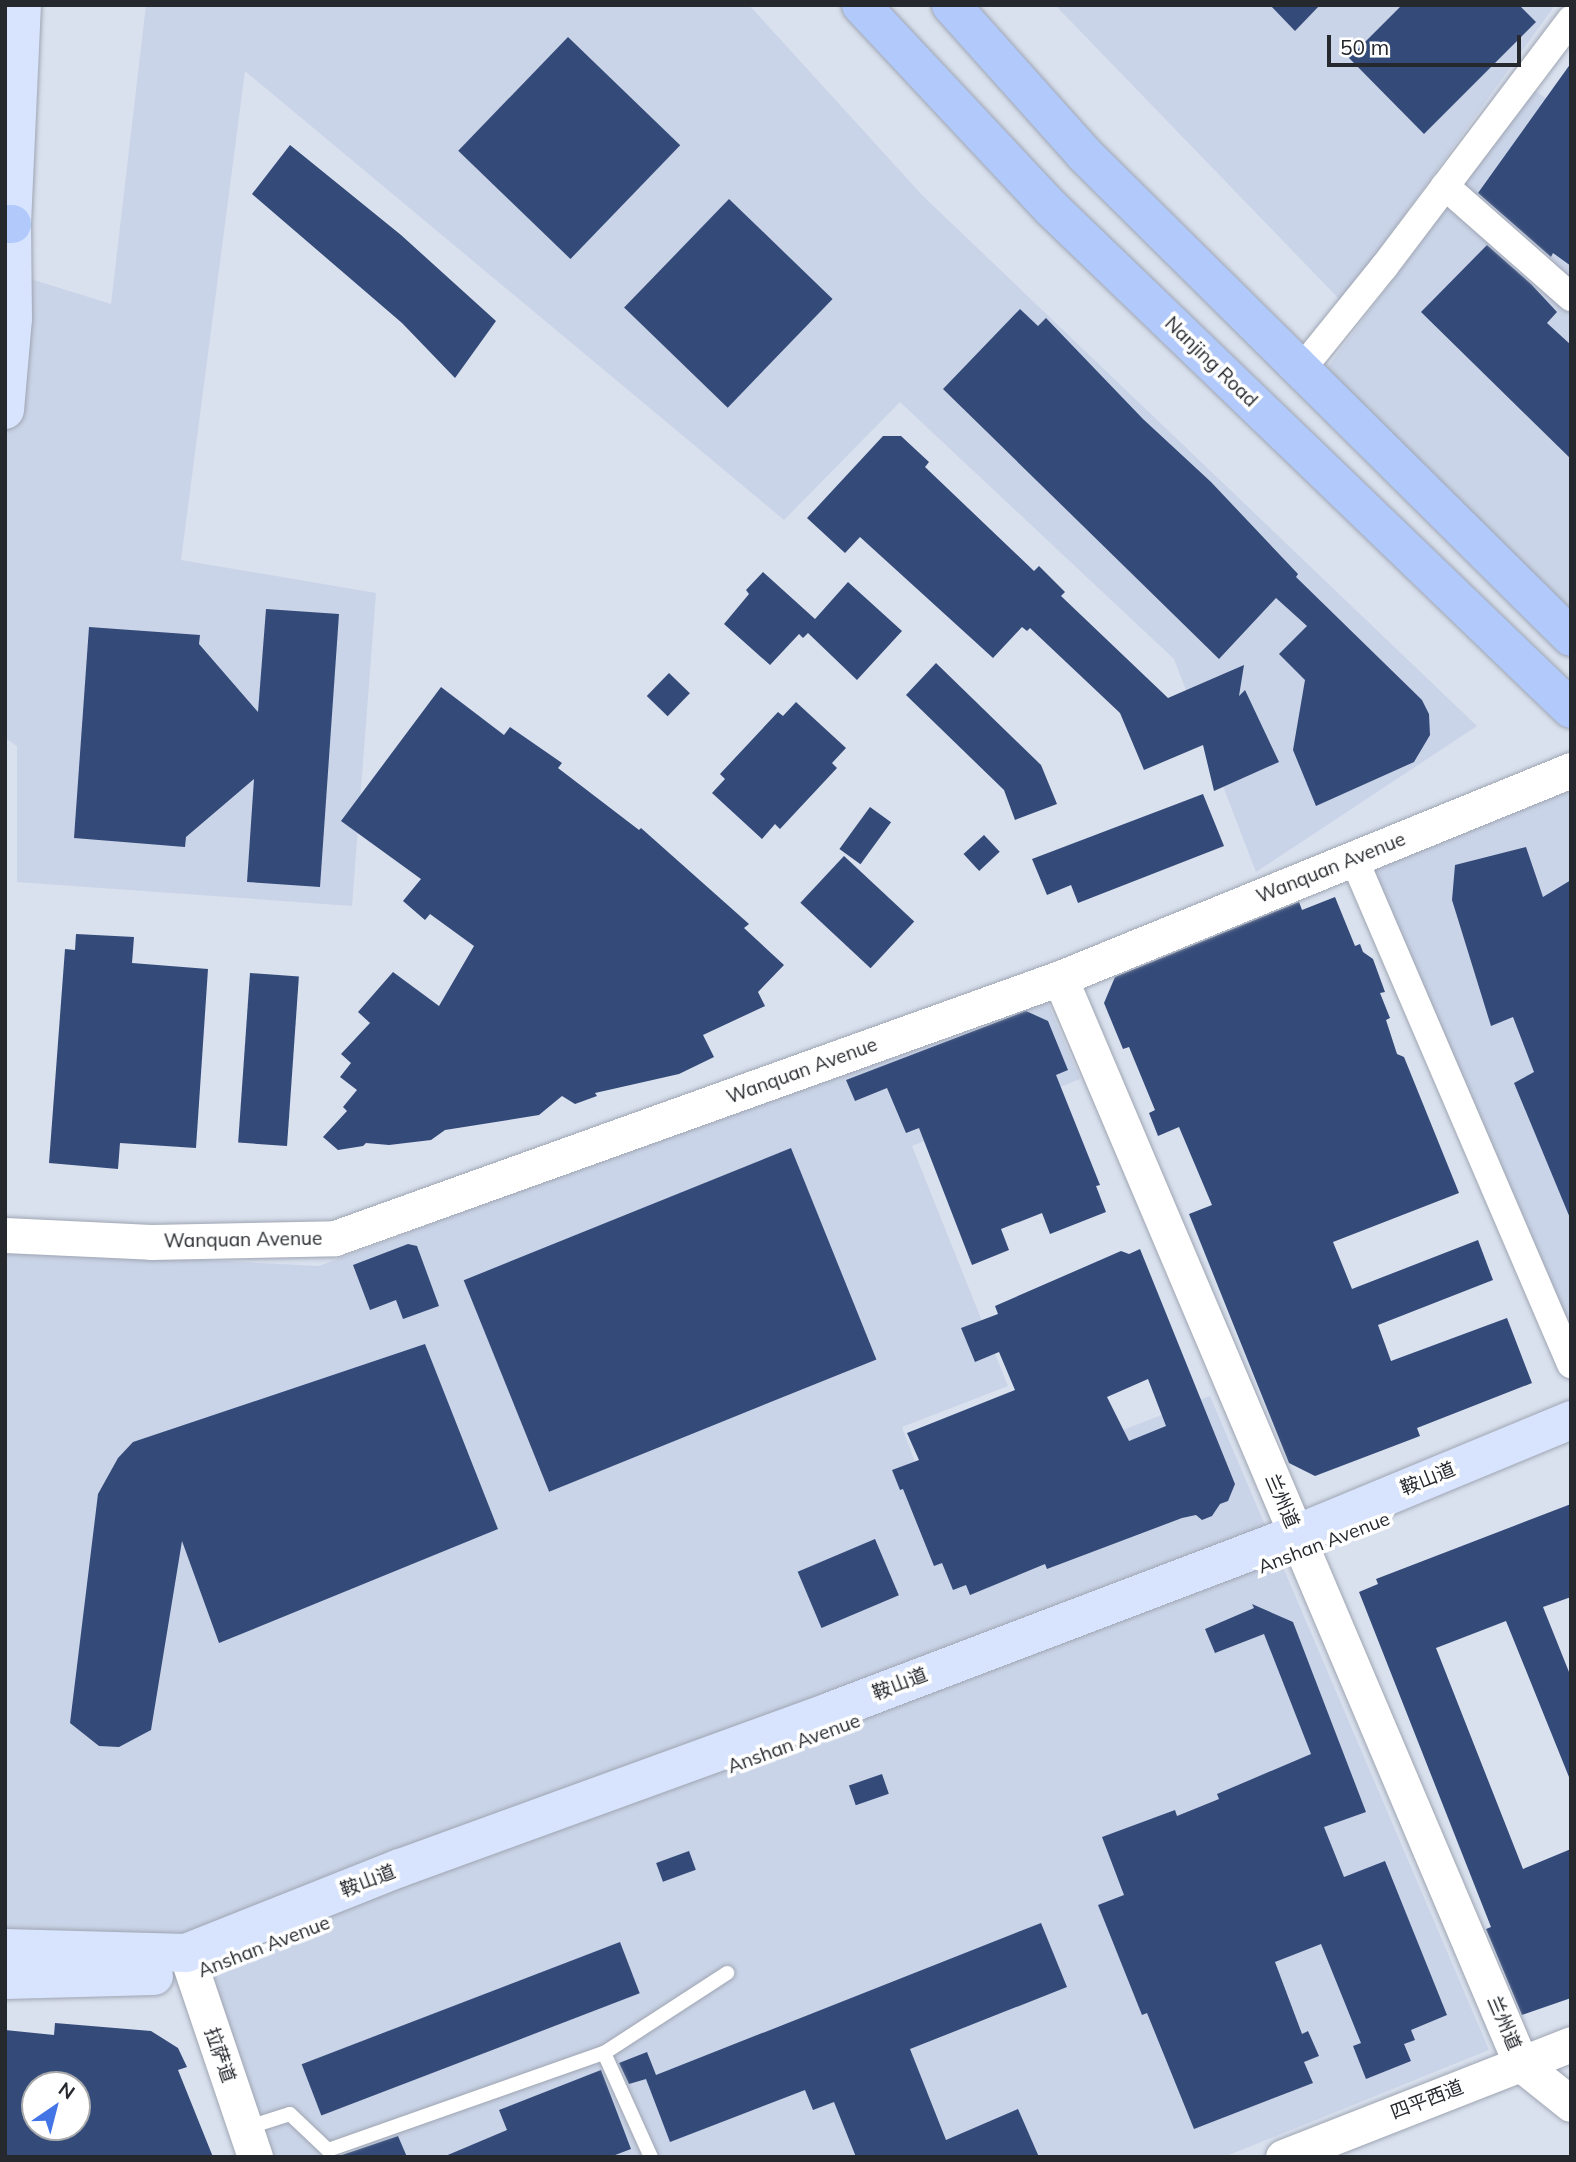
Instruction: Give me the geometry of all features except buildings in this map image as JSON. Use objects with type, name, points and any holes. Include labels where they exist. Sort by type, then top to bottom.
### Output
[{"type":"main road","points":[[5,410],[13,318],[9,224],[22,5]]},
{"type":"main road","name":"Nanjing Road","points":[[861,5],[1051,208],[1571,709]]},
{"type":"main road","points":[[951,5],[1084,154],[1571,637]]},
{"type":"main road","name":"鞍山道","points":[[189,1964],[400,1868],[1300,1542],[1571,1420]]},
{"type":"main road","name":"Anshan Avenue","points":[[1300,1542],[1571,1449]]},
{"type":"main road","name":"Anshan Avenue","points":[[5,1948],[189,1964]]},
{"type":"main road","name":"Anshan Avenue","points":[[5,1980],[189,1964]]},
{"type":"street","points":[[1300,371],[1445,187],[1571,20]]},
{"type":"street","points":[[1445,187],[1571,297]]},
{"type":"street","name":"Wanquan Avenue","points":[[5,1235],[151,1242],[335,1238],[1060,978],[1571,770]]},
{"type":"street","points":[[1354,859],[1571,1364]]},
{"type":"street","name":"兰州道","points":[[1060,978],[1521,2064]]},
{"type":"street","name":"拉萨道","points":[[189,1964],[250,2142]]},
{"type":"street","name":"四平西道","points":[[1283,2157],[1571,2044]]},
{"type":"street","points":[[1521,2064],[1571,2104]]},
{"type":"lane","points":[[250,2142],[290,2115],[328,2150],[604,2053],[727,1973]]},
{"type":"lane","points":[[604,2053],[651,2157]]},
{"type":"shaded area","points":[[146,5],[749,5],[922,195],[1477,726],[1256,872],[1174,659],[900,402],[784,520],[245,71],[181,560],[376,593],[352,906],[17,882],[17,746],[5,738],[5,271],[111,304]]},
{"type":"shaded area","points":[[1055,5],[1555,5],[1342,302]]},
{"type":"shaded area","points":[[1534,90],[1571,116],[1571,619],[1324,372]]},
{"type":"shaded area","points":[[1571,782],[1571,1327],[1351,870]]},
{"type":"shaded area","points":[[1044,994],[1080,1079],[912,1146],[1008,1386],[902,1427],[931,1505],[1210,1396],[1489,2050],[1224,2157],[269,2157],[191,1940],[5,1933],[5,1250],[319,1266]]}]
